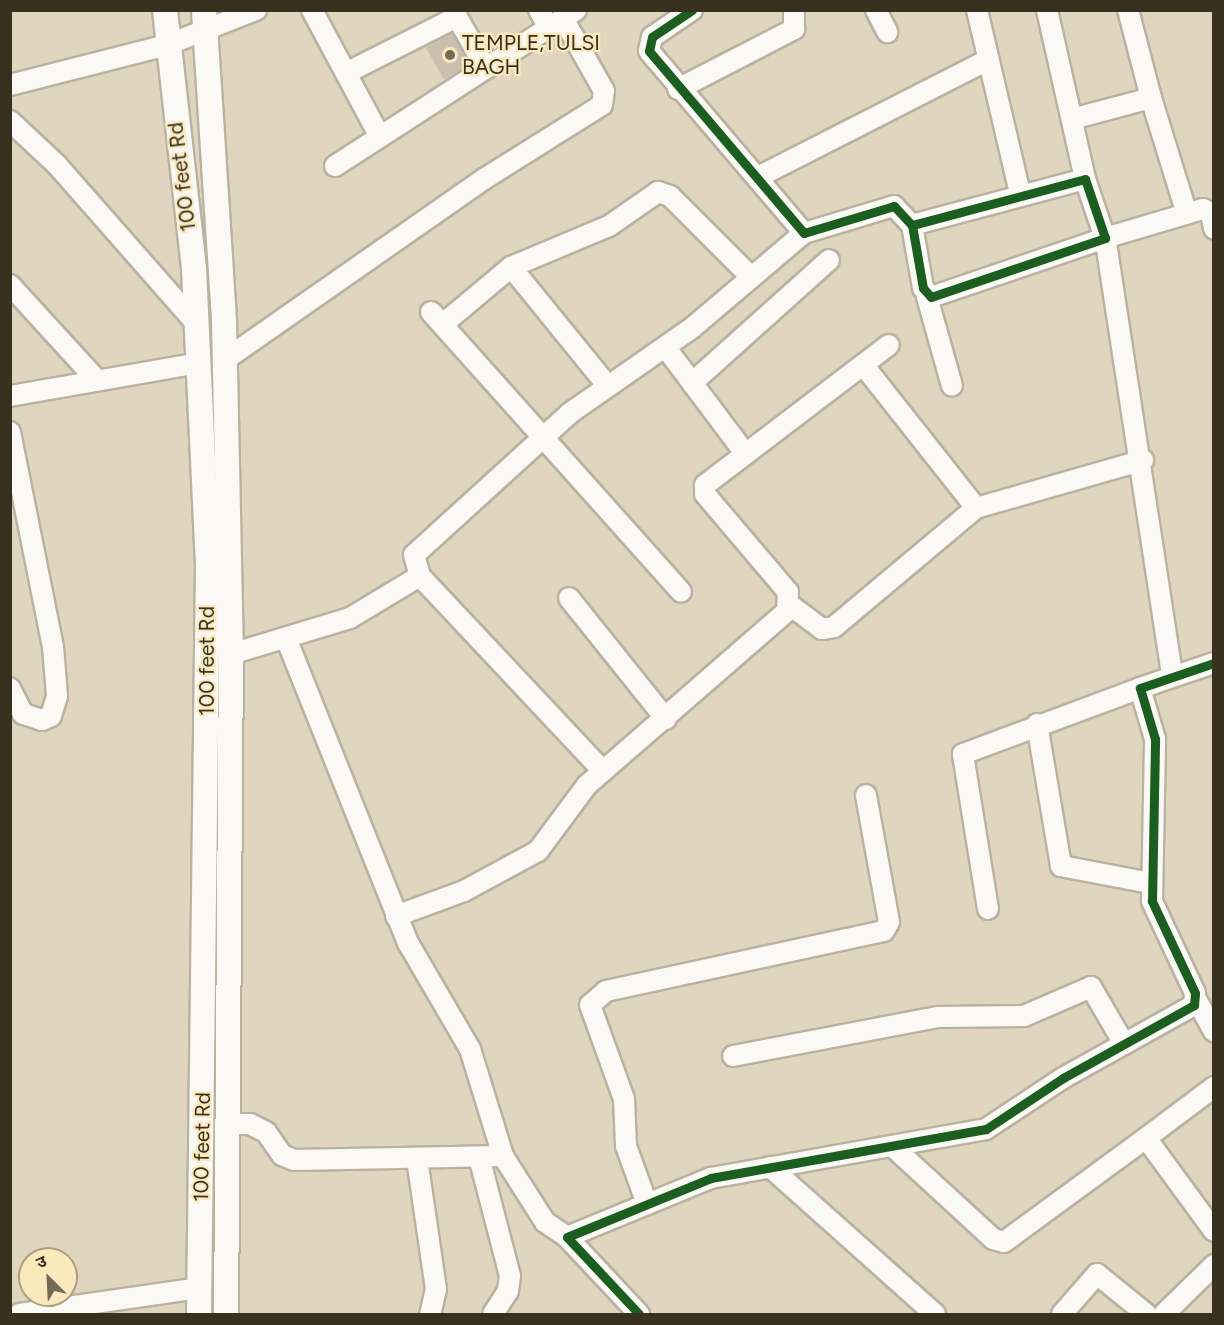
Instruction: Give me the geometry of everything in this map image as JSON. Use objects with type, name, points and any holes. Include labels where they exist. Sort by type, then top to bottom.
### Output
[{"type":"main road","name":"100 feet Rd","points":[[165,10],[199,363],[208,565],[199,1314]]},
{"type":"main road","points":[[205,21],[226,359],[231,654],[232,961],[225,1124],[226,1314]]},
{"type":"street","points":[[10,85],[167,45],[205,21],[256,10]]},
{"type":"street","points":[[312,10],[380,137]]},
{"type":"street","points":[[226,359],[484,179],[602,105],[604,91],[563,20],[539,10]]},
{"type":"street","points":[[692,10],[648,43],[678,89],[758,177],[804,233]]},
{"type":"street","points":[[678,89],[794,29],[794,10]]},
{"type":"street","points":[[876,10],[887,32]]},
{"type":"street","points":[[977,10],[1020,194]]},
{"type":"street","points":[[1047,10],[1085,179],[1105,238],[1143,460],[1172,674]]},
{"type":"street","points":[[1128,10],[1151,98],[1187,214]]},
{"type":"street","points":[[346,73],[455,14],[486,68]]},
{"type":"street","points":[[335,166],[563,20]]},
{"type":"street","points":[[758,177],[988,60]]},
{"type":"street","points":[[1072,119],[1151,98]]},
{"type":"street","points":[[10,121],[57,165],[195,322]]},
{"type":"street","points":[[912,225],[1020,194],[1085,179]]},
{"type":"street","points":[[681,592],[437,318],[511,267],[609,226],[651,195],[664,192],[749,275]]},
{"type":"street","points":[[603,771],[420,576],[414,555],[542,437],[607,385],[666,348],[749,275],[804,233],[886,205],[912,225],[927,297],[952,386]]},
{"type":"street","points":[[927,297],[1105,238],[1208,209],[1214,229]]},
{"type":"street","points":[[692,383],[829,260]]},
{"type":"street","points":[[511,267],[607,385]]},
{"type":"street","points":[[10,285],[95,378]]},
{"type":"street","points":[[889,345],[864,366],[744,452],[704,490],[788,592],[790,604],[822,629],[834,627],[976,508],[1143,460]]},
{"type":"street","points":[[666,348],[744,452]]},
{"type":"street","points":[[10,396],[95,378],[199,363]]},
{"type":"street","points":[[864,366],[976,508]]},
{"type":"street","points":[[10,432],[53,647],[57,696],[51,716],[42,720],[23,714],[10,688]]},
{"type":"street","points":[[231,654],[287,641],[350,618],[420,576]]},
{"type":"street","points":[[569,598],[666,719]]},
{"type":"street","points":[[396,916],[464,891],[531,856],[603,771],[666,719],[790,604]]},
{"type":"street","points":[[287,641],[396,916],[470,1049],[503,1156],[545,1222],[567,1237],[639,1314]]},
{"type":"street","points":[[988,909],[963,754],[1172,674],[1214,663]]},
{"type":"street","points":[[1140,688],[1155,739],[1150,883],[1156,919],[1214,1031]]},
{"type":"street","points":[[1037,724],[1061,866],[1150,883]]},
{"type":"street","points":[[647,1204],[626,1146],[624,1099],[590,1005],[606,991],[884,931],[890,922],[866,795]]},
{"type":"street","points":[[733,1056],[938,1017],[1024,1016],[1091,987],[1124,1044]]},
{"type":"street","points":[[567,1237],[711,1178],[993,1126],[1124,1044],[1191,1008],[1196,999]]},
{"type":"street","points":[[892,1146],[993,1239],[1004,1242],[1214,1086]]},
{"type":"street","points":[[225,1124],[249,1124],[266,1132],[282,1155],[294,1160],[503,1156]]},
{"type":"street","points":[[1146,1138],[1214,1231]]},
{"type":"street","points":[[479,1157],[510,1276],[508,1291],[493,1314]]},
{"type":"street","points":[[417,1159],[436,1289],[430,1314]]},
{"type":"street","points":[[770,1167],[935,1314]]},
{"type":"street","points":[[1164,1314],[1214,1265]]},
{"type":"street","points":[[1062,1314],[1097,1274],[1146,1314]]},
{"type":"street","points":[[19,1314],[199,1288]]},
{"type":"building","name":"TEMPLE,TULSI BAGH","points":[[452,33],[470,64],[444,79],[426,48]]},
{"type":"cycle path","points":[[692,10],[652,37],[649,51],[804,233],[894,206],[912,225],[923,288],[931,297],[1105,238],[1085,179],[912,225]]},
{"type":"cycle path","points":[[639,1314],[567,1237],[711,1178],[986,1129],[1063,1078],[1194,1005],[1195,993],[1152,901],[1155,739],[1140,688],[1214,663]]},
{"type":"place","name":"TEMPLE,TULSI BAGH","points":[[450,55]]}]
